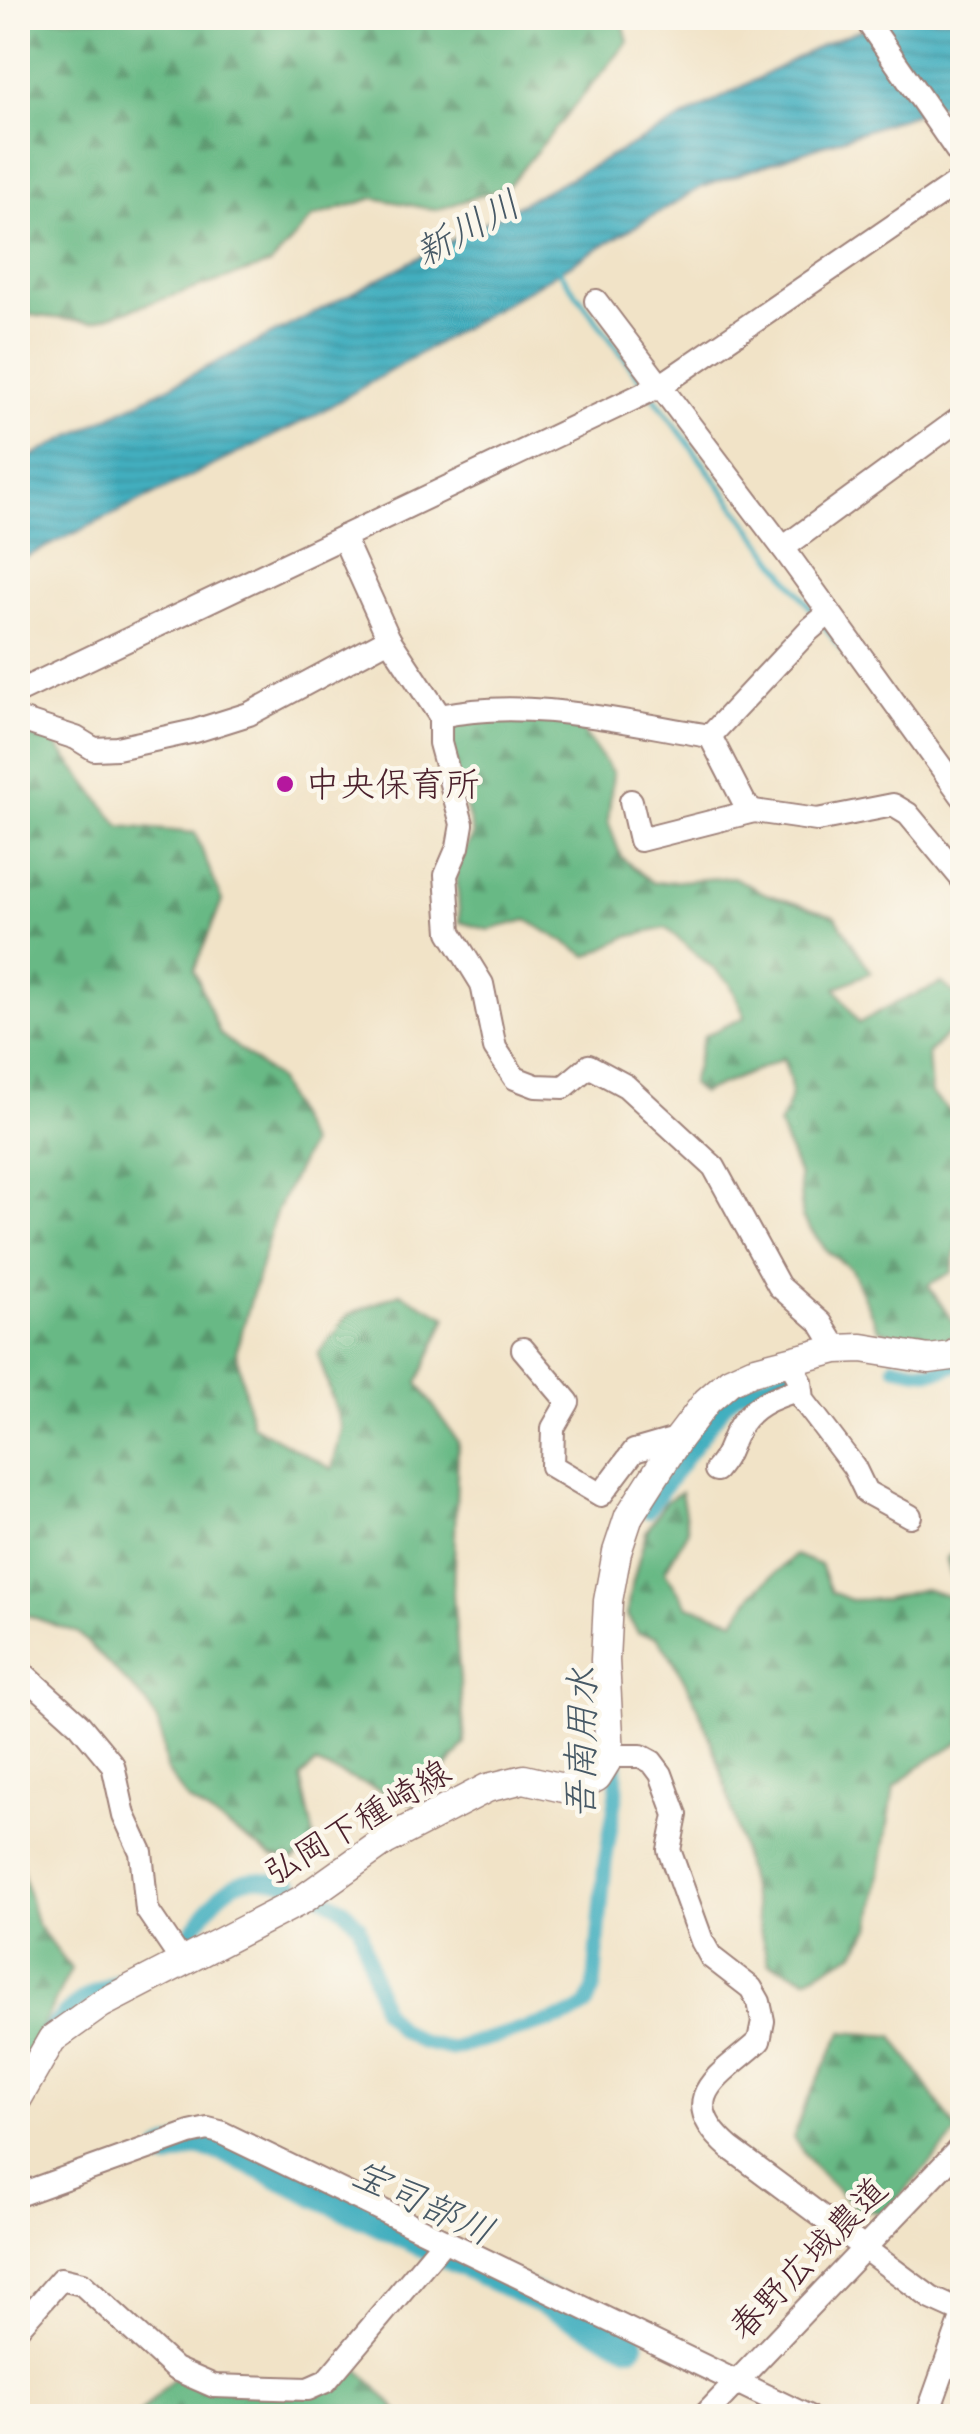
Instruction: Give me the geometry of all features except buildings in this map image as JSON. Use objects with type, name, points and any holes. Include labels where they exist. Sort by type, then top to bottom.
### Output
[{"type":"main road","points":[[618,1755],[605,1660],[608,1601],[617,1552],[629,1516],[707,1401],[730,1381],[796,1375],[837,1349],[862,1348],[930,1359],[952,1356],[962,1349]]},
{"type":"main road","name":"弘岡下種崎線","points":[[18,2098],[52,2040],[178,1955],[302,1900],[385,1840],[487,1788],[524,1779],[572,1790],[598,1777],[618,1755]]},
{"type":"street","points":[[865,18],[962,158]]},
{"type":"street","points":[[18,692],[652,390],[962,179]]},
{"type":"street","points":[[596,301],[652,390],[783,548],[962,796]]},
{"type":"street","points":[[783,548],[962,416]]},
{"type":"street","points":[[343,537],[389,639],[440,716],[440,743],[462,824],[458,847],[446,874],[450,932],[482,984],[495,1048],[514,1078],[536,1086],[564,1087],[589,1066],[626,1086],[714,1167],[779,1286],[821,1323],[837,1349]]},
{"type":"street","points":[[710,736],[809,630],[830,613]]},
{"type":"street","points":[[18,719],[76,738],[94,749],[118,748],[249,714],[389,639]]},
{"type":"street","points":[[440,716],[470,709],[517,706],[710,736]]},
{"type":"street","points":[[710,736],[745,804],[754,811]]},
{"type":"street","points":[[632,800],[640,840],[754,811],[817,820],[893,805],[908,814],[962,879]]},
{"type":"street","points":[[523,1349],[568,1402],[553,1428],[552,1466],[601,1495],[634,1451],[679,1438]]},
{"type":"street","points":[[716,1470],[730,1453],[734,1436],[747,1416],[796,1375],[803,1400],[854,1467],[866,1492],[910,1516]]},
{"type":"street","points":[[18,1669],[79,1724],[113,1766],[124,1815],[140,1852],[147,1910],[178,1955]]},
{"type":"street","points":[[618,1755],[652,1762],[661,1774],[676,1815],[669,1850],[702,1941],[711,1957],[750,1988],[759,2002],[763,2021],[759,2040],[710,2082],[704,2111],[708,2126],[730,2148],[931,2298],[962,2315],[927,2416]]},
{"type":"street","points":[[18,2195],[208,2129],[220,2132],[443,2242],[723,2397],[807,2416]]},
{"type":"street","name":"春野広域農道","points":[[723,2397],[962,2146]]},
{"type":"street","points":[[18,2328],[60,2279],[82,2284],[175,2369],[214,2386],[308,2389],[326,2381],[443,2242]]},
{"type":"green space","points":[[18,18],[622,18],[628,42],[507,187],[436,210],[374,198],[313,217],[271,264],[92,322],[29,315],[18,261]]},
{"type":"green space","points":[[451,716],[575,721],[613,773],[608,821],[621,857],[653,883],[733,877],[766,894],[835,916],[871,972],[836,988],[859,1023],[942,983],[956,995],[962,1020],[928,1053],[931,1094],[962,1122],[962,1222],[952,1272],[928,1285],[960,1332],[929,1341],[878,1329],[851,1269],[827,1251],[802,1218],[799,1176],[779,1125],[791,1093],[783,1059],[701,1093],[691,1084],[704,1036],[745,1017],[730,983],[666,928],[627,937],[588,956],[527,920],[489,930],[460,922],[456,869],[473,834],[461,788],[447,762]]},
{"type":"green space","points":[[18,733],[52,739],[120,826],[195,833],[222,901],[194,970],[220,1034],[277,1079],[309,1145],[276,1212],[236,1352],[252,1425],[332,1469],[342,1429],[318,1354],[348,1315],[400,1293],[447,1317],[418,1383],[458,1442],[453,1594],[465,1744],[419,1806],[315,1764],[301,1778],[315,1841],[294,1860],[272,1856],[187,1800],[166,1769],[160,1728],[147,1703],[78,1633],[18,1612]]},
{"type":"green space","points":[[681,1492],[688,1530],[665,1571],[688,1606],[735,1620],[753,1593],[795,1555],[820,1565],[831,1592],[851,1600],[885,1599],[924,1589],[958,1599],[946,1558],[962,1547],[962,1740],[917,1768],[894,1788],[871,1928],[854,1953],[806,1978],[768,1962],[728,1793],[700,1712],[657,1637],[638,1633],[627,1616],[646,1532],[665,1502]]},
{"type":"green space","points":[[18,1855],[36,1923],[71,1969],[18,2075]]},
{"type":"green space","points":[[842,2032],[893,2036],[958,2132],[885,2213],[857,2209],[815,2168],[793,2138],[803,2109]]},
{"type":"green space","points":[[354,2364],[403,2416],[137,2416],[176,2376],[282,2395]]},
{"type":"water","points":[[890,18],[962,18],[962,97],[702,187],[312,417],[18,561],[18,463],[312,314],[821,45]]},
{"type":"waterway","points":[[558,269],[644,384]]},
{"type":"waterway","points":[[654,397],[817,617]]},
{"type":"waterway","points":[[824,626],[871,689]]},
{"type":"waterway","name":"吾南用水","points":[[895,1366],[930,1371],[962,1361]]},
{"type":"waterway","name":"吾南用水","points":[[647,1511],[724,1406],[738,1393],[791,1373]]},
{"type":"waterway","name":"吾南用水","points":[[322,1896],[344,1909],[359,1925],[383,2010],[399,2029],[421,2042],[451,2049],[569,2016],[586,2006],[594,1988],[605,1863],[617,1792],[615,1753]]},
{"type":"waterway","name":"吾南用水","points":[[170,1955],[216,1899],[239,1883],[258,1879],[293,1885]]},
{"type":"waterway","name":"吾南用水","points":[[47,2034],[82,1999],[128,1977]]},
{"type":"waterway","name":"宝司部川","points":[[166,2153],[196,2142],[223,2148],[631,2343]]},
{"type":"place","name":"中央保育所","points":[[285,784]]},
{"type":"water label","name":"新川川","points":[[467,228]]}]
